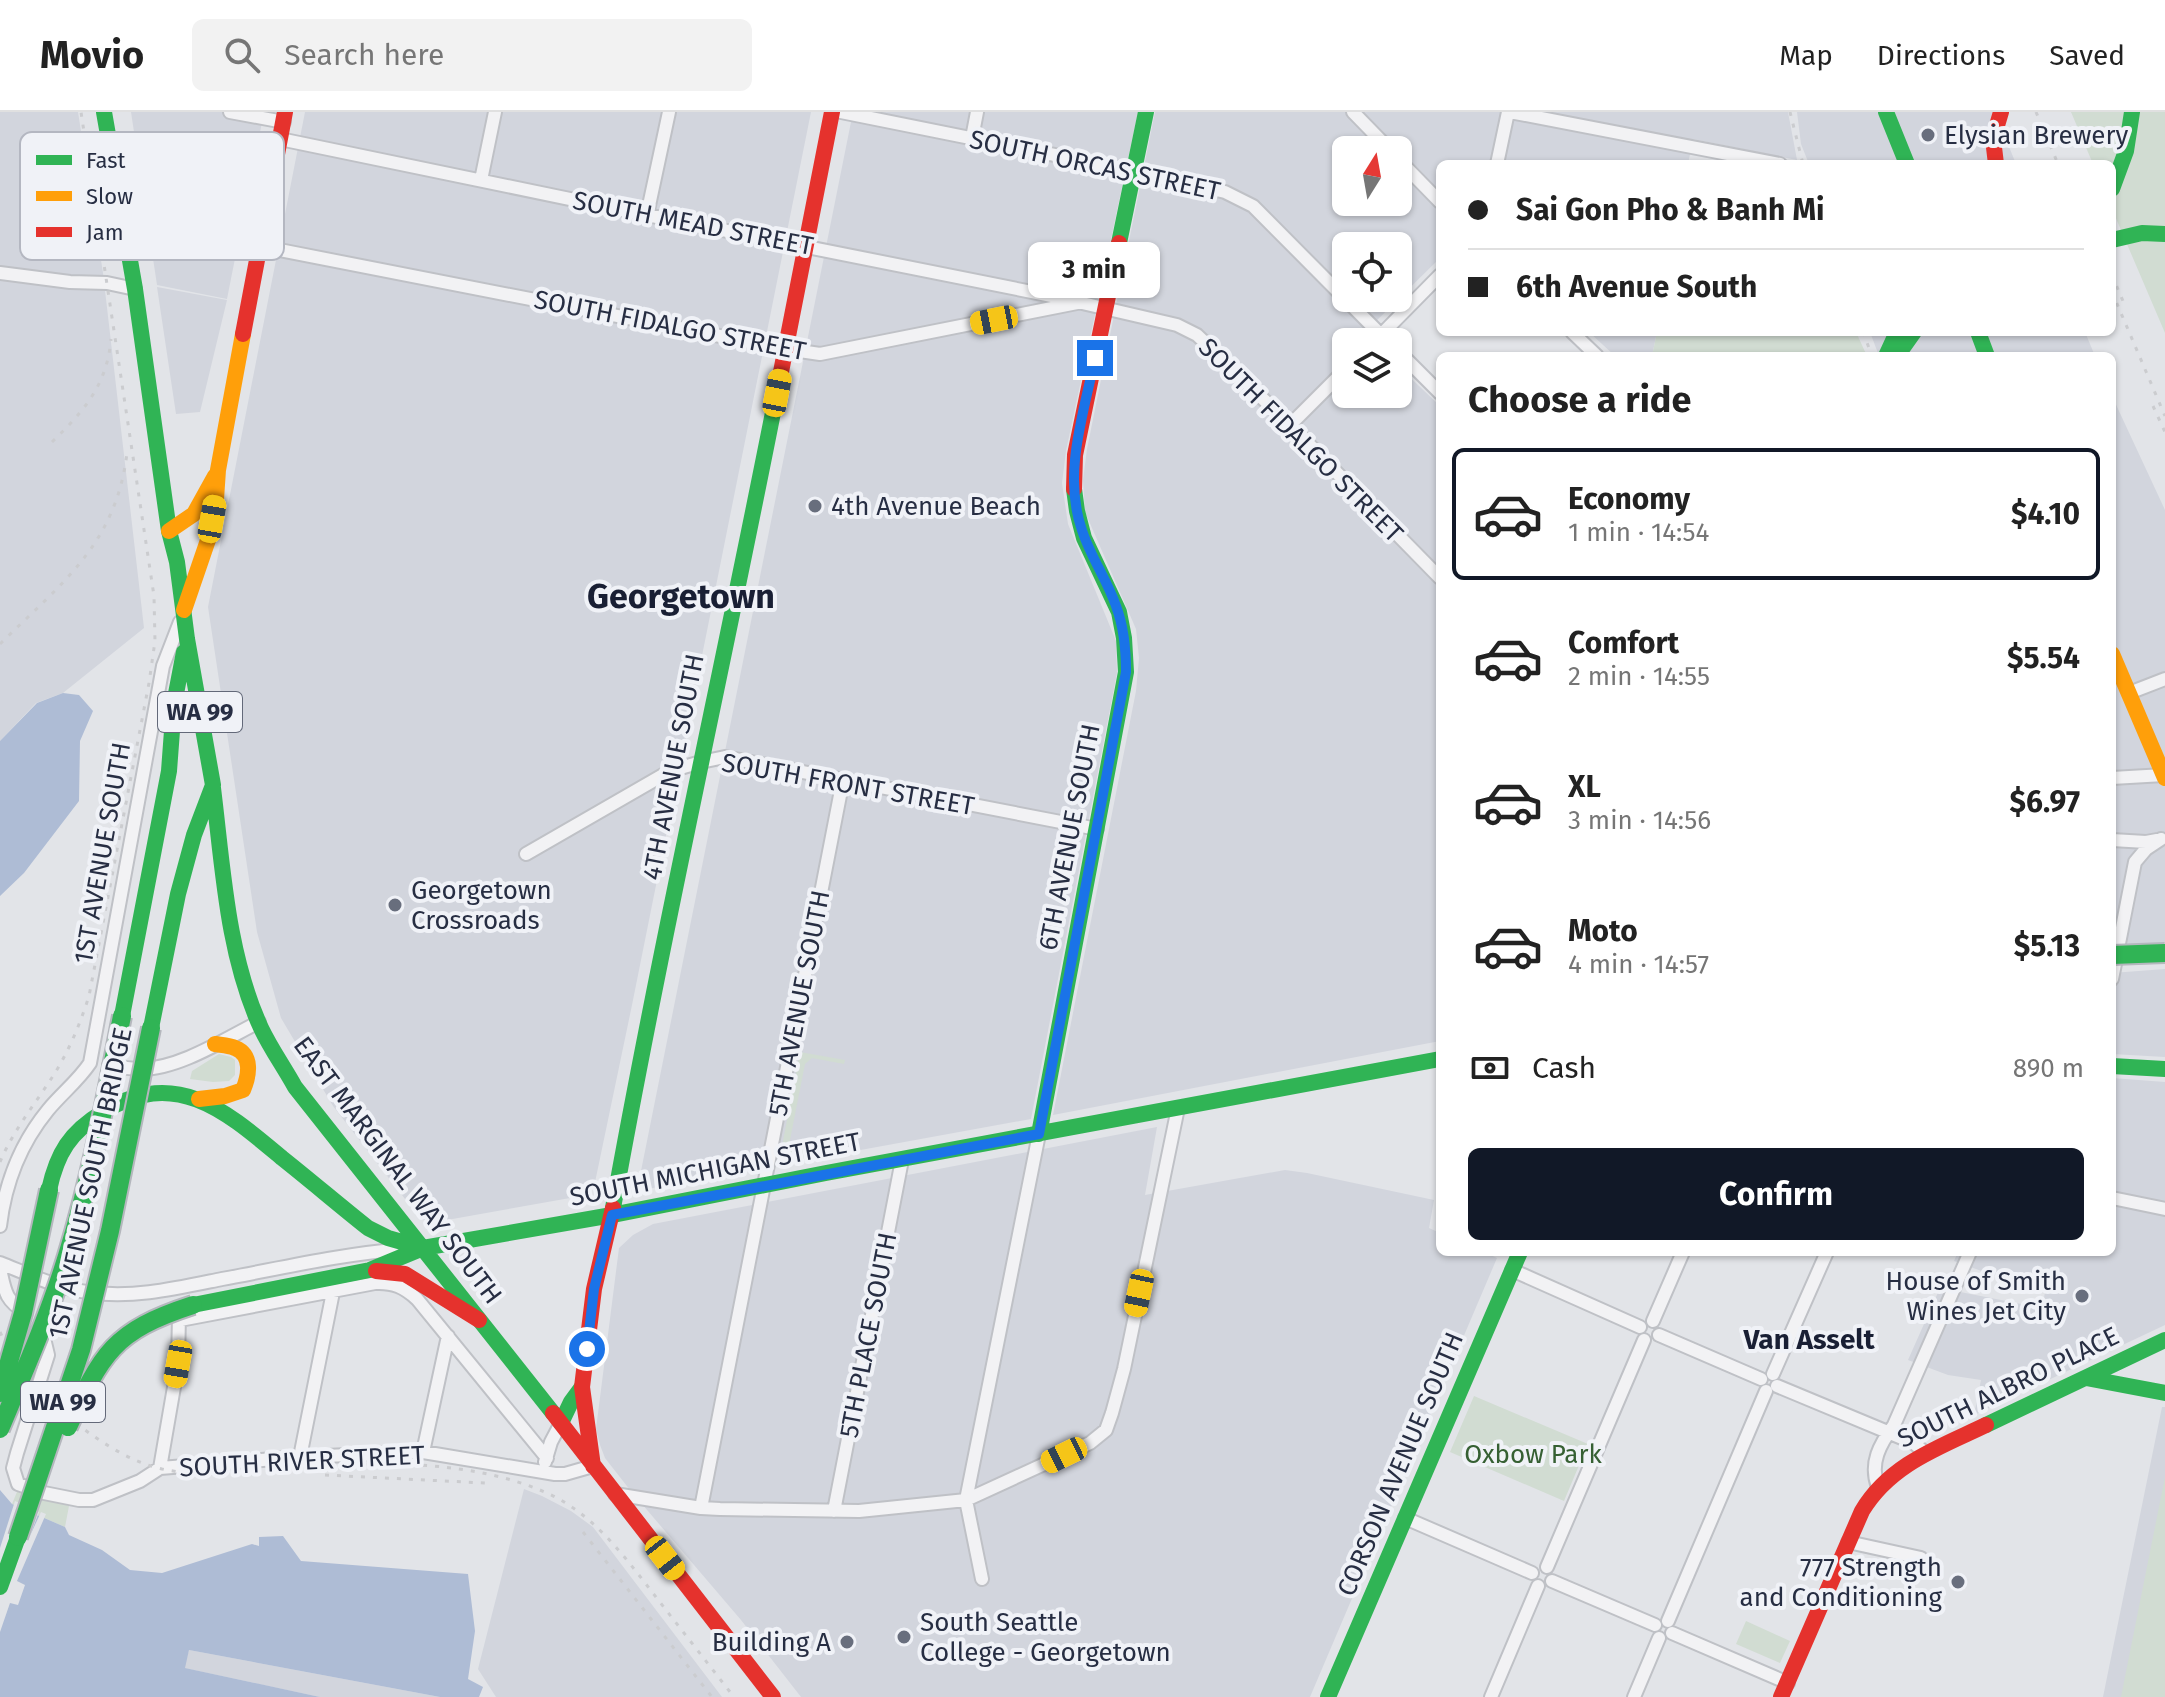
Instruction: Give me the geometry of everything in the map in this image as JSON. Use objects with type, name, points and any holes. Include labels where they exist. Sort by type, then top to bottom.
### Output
[{"type":"main road","name":"EAST MARGINAL WAY SOUTH","points":[[104,112],[108,132]]},
{"type":"main road","name":"4TH AVENUE SOUTH","points":[[593,1466],[582,1387],[594,1289],[612,1215],[832,112]]},
{"type":"main road","name":"6TH AVENUE SOUTH","points":[[1039,1134],[1123,689],[1126,650],[1122,625],[1116,603],[1081,527],[1072,488],[1146,112]]},
{"type":"main road","points":[[1886,112],[1905,160]]},
{"type":"main road","points":[[1996,160],[1993,139],[2001,112]]},
{"type":"main road","points":[[2116,180],[2129,141],[2132,112]]},
{"type":"main road","points":[[2116,239],[2142,233],[2164,234]]},
{"type":"main road","name":"EAST MARGINAL WAY SOUTH","points":[[130,260],[169,531],[177,562],[213,785],[235,943],[259,1022],[295,1087],[773,1697]]},
{"type":"main road","name":"1ST AVENUE SOUTH","points":[[184,611],[208,540],[256,260]]},
{"type":"main road","name":"1ST AVENUE SOUTH","points":[[169,531],[194,514],[218,470]]},
{"type":"main road","name":"1ST AVENUE SOUTH BRIDGE","points":[[0,1429],[68,1255],[91,1167],[169,771],[174,704],[187,639]]},
{"type":"main road","points":[[2116,667],[2164,777]]},
{"type":"main road","name":"1ST AVENUE SOUTH BRIDGE","points":[[0,1587],[81,1350],[110,1231],[178,894],[194,835],[213,785]]},
{"type":"main road","points":[[2116,955],[2165,953]]},
{"type":"main road","points":[[198,1099],[243,1090],[248,1081],[250,1074],[243,1054],[237,1048],[215,1044]]},
{"type":"main road","name":"SOUTH MICHIGAN STREET","points":[[423,1248],[1436,1060]]},
{"type":"main road","points":[[2116,1066],[2165,1069]]},
{"type":"main road","points":[[0,1393],[23,1313],[54,1167],[75,1133],[106,1108],[122,1100],[141,1094],[177,1094],[215,1106],[245,1126],[368,1228],[388,1238],[423,1248]]},
{"type":"main road","points":[[18,1537],[98,1365],[110,1348],[134,1328],[149,1319],[193,1305],[370,1270],[423,1248]]},
{"type":"main road","name":"CORSON AVENUE SOUTH","points":[[1328,1697],[1518,1256]]},
{"type":"main road","points":[[370,1270],[405,1274],[479,1320]]},
{"type":"main road","name":"SOUTH ALBRO PLACE","points":[[1878,1487],[1896,1471],[1925,1453],[2165,1340]]},
{"type":"main road","points":[[2086,1378],[2165,1393]]},
{"type":"main road","name":"4TH AVENUE SOUTH","points":[[561,1423],[582,1387]]},
{"type":"main road","points":[[1784,1690],[1862,1511],[1878,1487]]},
{"type":"street","name":"SOUTH MEAD STREET","points":[[230,112],[481,180],[1105,308]]},
{"type":"street","points":[[481,180],[495,112]]},
{"type":"street","points":[[647,215],[669,112]]},
{"type":"street","name":"SOUTH ORCAS STREET","points":[[841,112],[1225,192],[1253,206],[1370,328]]},
{"type":"street","points":[[972,138],[977,112]]},
{"type":"street","points":[[1353,112],[1376,136]]},
{"type":"street","points":[[1498,160],[1509,112],[1759,160]]},
{"type":"street","points":[[1412,173],[1436,198]]},
{"type":"street","name":"SOUTH FIDALGO STREET","points":[[284,251],[820,354],[1081,302]]},
{"type":"street","points":[[0,273],[70,282],[107,283],[135,289]]},
{"type":"street","points":[[1392,328],[1436,279]]},
{"type":"street","name":"SOUTH FIDALGO STREET","points":[[1105,308],[1177,325],[1197,335],[1436,574]]},
{"type":"street","points":[[1576,336],[1593,352]]},
{"type":"street","points":[[1412,365],[1436,389]]},
{"type":"street","points":[[1290,425],[1332,383]]},
{"type":"street","name":"1ST AVENUE SOUTH","points":[[90,1063],[163,666],[184,611]]},
{"type":"street","points":[[2129,693],[2165,679]]},
{"type":"street","name":"SOUTH FRONT STREET","points":[[526,854],[661,775],[680,767],[725,757],[1097,829]]},
{"type":"street","points":[[2116,778],[2164,777]]},
{"type":"street","name":"5TH AVENUE SOUTH","points":[[701,1508],[843,780]]},
{"type":"street","points":[[2116,840],[2146,842],[2163,838]]},
{"type":"street","points":[[2116,938],[2118,918],[2135,862],[2146,849],[2163,838]]},
{"type":"street","points":[[0,1226],[11,1177],[26,1143],[46,1112],[90,1063],[141,1069],[162,1066],[182,1060],[259,1022]]},
{"type":"street","points":[[615,1494],[701,1508],[834,1511],[900,1508],[966,1500],[1090,1443],[1106,1430],[1124,1369],[1178,1108]]},
{"type":"street","name":"6TH AVENUE SOUTH","points":[[982,1579],[966,1500],[1039,1134]]},
{"type":"street","name":"5TH PLACE SOUTH","points":[[834,1511],[902,1160]]},
{"type":"street","points":[[2116,1199],[2165,1209]]},
{"type":"street","name":"SOUTH MICHIGAN STREET","points":[[0,1266],[66,1288],[114,1295],[172,1289],[367,1253],[423,1248]]},
{"type":"street","points":[[1653,1321],[1681,1256]]},
{"type":"street","points":[[1634,1697],[1825,1256]]},
{"type":"street","points":[[1878,1487],[1874,1462],[1894,1425],[1968,1256]]},
{"type":"street","name":"SOUTH RIVER STREET","points":[[0,1266],[5,1293],[9,1300],[40,1324],[48,1355],[13,1468],[18,1484],[44,1493],[93,1500],[140,1481],[160,1468],[300,1457],[423,1452],[565,1474],[593,1466]]},
{"type":"street","points":[[1512,1270],[1640,1327]]},
{"type":"street","points":[[180,1320],[375,1283],[399,1286],[417,1299],[547,1458]]},
{"type":"street","points":[[160,1468],[178,1364],[180,1320],[172,1289]]},
{"type":"street","points":[[300,1457],[333,1292]]},
{"type":"street","points":[[1653,1321],[1659,1327],[1659,1335],[1652,1341],[1644,1340],[1639,1333],[1640,1327],[1644,1322],[1653,1321]]},
{"type":"street","points":[[1659,1335],[1914,1443],[1925,1453]]},
{"type":"street","points":[[423,1452],[448,1336]]},
{"type":"street","points":[[1547,1567],[1644,1340]]},
{"type":"street","name":"4TH AVENUE SOUTH","points":[[540,1472],[561,1423]]},
{"type":"street","points":[[1405,1518],[1532,1573]]},
{"type":"street","points":[[1848,1542],[1921,1558]]},
{"type":"street","points":[[1540,1566],[1547,1567],[1552,1572],[1552,1581],[1546,1587],[1538,1586],[1533,1583],[1532,1573],[1540,1566]]},
{"type":"street","points":[[1552,1581],[1663,1629],[1784,1690]]},
{"type":"street","points":[[1491,1697],[1538,1586]]},
{"type":"shaded area","points":[[0,112],[78,112],[81,132],[20,132],[20,260],[101,260],[144,628],[63,693],[36,703],[0,741]]},
{"type":"shaded area","points":[[131,112],[264,112],[260,132],[134,132]]},
{"type":"shaded area","points":[[305,112],[811,112],[632,1005],[594,1187],[587,1195],[430,1223],[419,1217],[333,1106],[281,1018],[257,932],[208,607],[276,260],[284,260],[284,219]]},
{"type":"shaded area","points":[[853,112],[1138,112],[1066,451],[1062,483],[1068,524],[1116,641],[1117,673],[1031,1119],[647,1189],[640,1176]]},
{"type":"shaded area","points":[[1155,112],[1788,112],[1797,160],[1693,139],[1689,160],[1436,160],[1436,262],[1412,286],[1412,232],[1332,232],[1332,312],[1385,312],[1369,328],[1332,328],[1332,408],[1412,408],[1412,379],[1436,402],[1436,1042],[1053,1115],[1136,691],[1139,658],[1136,629],[1085,512],[1083,480],[1087,449]]},
{"type":"shaded area","points":[[1797,112],[1995,112],[2014,160],[1807,160],[1801,144]]},
{"type":"shaded area","points":[[153,260],[235,260],[227,299],[157,285]]},
{"type":"shaded area","points":[[157,287],[227,300],[200,412],[176,414]]},
{"type":"shaded area","points":[[1593,336],[1656,336],[1653,352],[1611,352]]},
{"type":"shaded area","points":[[1872,336],[2087,336],[2093,352],[1878,352]]},
{"type":"shaded area","points":[[2116,405],[2165,510],[2165,943],[2116,944]]},
{"type":"shaded area","points":[[2165,969],[2165,1057],[2116,1054],[2116,973]]},
{"type":"shaded area","points":[[2116,1078],[2165,1082],[2165,1325],[1974,1415],[1981,1380],[1948,1375],[1908,1360],[1940,1288],[2042,1308],[2046,1287],[1987,1273],[1954,1261],[1956,1256],[2116,1256]]},
{"type":"shaded area","points":[[1157,1127],[1145,1195],[1285,1170],[1307,1173],[1434,1200],[1429,1228],[1436,1231],[1436,1256],[1497,1258],[1310,1697],[801,1697],[741,1620],[630,1490],[605,1458],[600,1445],[596,1429],[619,1248],[633,1235],[653,1224]]},
{"type":"shaded area","points":[[2162,1407],[2165,1407],[2165,1697],[2103,1697]]},
{"type":"shaded area","points":[[524,1489],[571,1511],[593,1527],[722,1697],[496,1697],[478,1669]]},
{"type":"shaded area","points":[[189,1650],[440,1697],[320,1697],[184,1668]]},
{"type":"green space","points":[[2071,112],[2165,112],[2165,333],[2116,218],[2116,160],[2091,160]]},
{"type":"green space","points":[[1656,336],[1858,336],[1865,352],[1653,352]]},
{"type":"green space","points":[[800,1052],[845,1060],[844,1064],[812,1058],[805,1064],[789,1145],[818,1151],[821,1142],[826,1143],[823,1156],[782,1164],[779,1162]]},
{"type":"green space","points":[[219,1054],[235,1060],[235,1075],[229,1081],[190,1079],[192,1071]]},
{"type":"green space","name":"Oxbow Park","points":[[1474,1396],[1588,1444],[1564,1501],[1450,1452]]},
{"type":"green space","points":[[2165,1477],[2165,1697],[2121,1697]]},
{"type":"green space","points":[[19,1487],[69,1506],[65,1527],[12,1504]]},
{"type":"green space","points":[[1746,1621],[1790,1641],[1780,1663],[1736,1644]]},
{"type":"water","points":[[63,693],[79,695],[93,711],[80,741],[79,801],[24,873],[0,896],[0,741],[37,703]]},
{"type":"water","points":[[0,1490],[12,1504],[65,1527],[69,1535],[102,1550],[130,1570],[162,1573],[252,1544],[259,1546],[259,1537],[283,1536],[301,1561],[468,1574],[475,1631],[468,1679],[483,1687],[479,1697],[440,1697],[189,1650],[185,1668],[320,1697],[0,1697]]},
{"type":"pier","points":[[15,1501],[39,1512],[29,1538],[41,1512],[46,1514],[17,1581],[25,1585],[18,1605],[10,1603],[0,1632],[0,1548]]},
{"type":"railway","points":[[81,112],[84,132]]},
{"type":"railway","points":[[1790,112],[1802,160]]},
{"type":"railway","points":[[2036,112],[2056,160]]},
{"type":"railway","points":[[0,1162],[64,1057],[89,996],[155,641],[154,596],[103,260]]},
{"type":"railway","points":[[2116,284],[2123,301]]},
{"type":"railway","points":[[2116,301],[2165,416]]},
{"type":"railway","points":[[1864,336],[1870,352]]},
{"type":"railway","points":[[52,442],[74,419],[99,384],[111,339]]},
{"type":"railway","points":[[2153,406],[2165,432]]},
{"type":"railway","points":[[0,644],[83,560],[111,513],[121,485],[127,453]]},
{"type":"railway","points":[[0,1332],[23,1372],[53,1405],[107,1445],[150,1466],[214,1474],[362,1464],[426,1466],[488,1474],[547,1493],[581,1513],[609,1540],[734,1697]]},
{"type":"railway","points":[[325,1475],[485,1483]]},
{"type":"railway","points":[[583,1532],[712,1697]]},
{"type":"traffic: fast","points":[[104,112],[108,132]]},
{"type":"traffic: fast","points":[[1119,243],[1146,112]]},
{"type":"traffic: fast","points":[[1886,112],[1905,160]]},
{"type":"traffic: fast","points":[[2116,178],[2126,151],[2132,112]]},
{"type":"traffic: fast","points":[[2116,239],[2142,233],[2165,234]]},
{"type":"traffic: fast","points":[[130,260],[169,531],[177,562],[213,785],[194,835],[178,894],[151,1028]]},
{"type":"traffic: fast","points":[[1888,352],[1895,336]]},
{"type":"traffic: fast","points":[[1900,352],[1911,336]]},
{"type":"traffic: fast","points":[[1980,336],[1986,352]]},
{"type":"traffic: fast","points":[[613,1208],[780,377]]},
{"type":"traffic: fast","points":[[1039,1134],[1126,672],[1119,612],[1084,538],[1074,489]]},
{"type":"traffic: fast","points":[[122,1016],[169,771],[174,704],[184,652]]},
{"type":"traffic: fast","points":[[213,788],[234,941],[250,1000],[265,1036],[295,1087],[553,1413]]},
{"type":"traffic: fast","points":[[2116,955],[2165,953]]},
{"type":"traffic: fast","points":[[0,1429],[44,1322],[76,1227],[122,1016]]},
{"type":"traffic: fast","points":[[18,1537],[81,1350],[110,1231],[151,1028]]},
{"type":"traffic: fast","points":[[423,1248],[1436,1060]]},
{"type":"traffic: fast","points":[[2116,1066],[2165,1069]]},
{"type":"traffic: fast","points":[[49,1190],[61,1154],[82,1127],[129,1099],[154,1093],[177,1094],[199,1100],[241,1125],[368,1228],[388,1238],[423,1248]]},
{"type":"traffic: fast","points":[[0,1393],[23,1313],[49,1190]]},
{"type":"traffic: fast","points":[[193,1305],[370,1270],[423,1248]]},
{"type":"traffic: fast","points":[[1328,1697],[1518,1256]]},
{"type":"traffic: fast","points":[[68,1427],[91,1380],[113,1348],[144,1325],[193,1305]]},
{"type":"traffic: fast","points":[[1986,1425],[2165,1340]]},
{"type":"traffic: fast","points":[[2086,1378],[2165,1393]]},
{"type":"traffic: fast","points":[[561,1423],[582,1387]]},
{"type":"traffic: fast","points":[[0,1587],[18,1537]]},
{"type":"traffic: slow","points":[[184,610],[208,540],[243,334]]},
{"type":"traffic: slow","points":[[169,531],[194,514],[215,476]]},
{"type":"traffic: slow","points":[[2116,663],[2165,778]]},
{"type":"traffic: slow","points":[[199,1099],[225,1096],[243,1090],[245,1084],[248,1072],[245,1056],[233,1047],[215,1044]]},
{"type":"traffic: jam","points":[[281,132],[285,112]]},
{"type":"traffic: jam","points":[[780,377],[832,112]]},
{"type":"traffic: jam","points":[[1996,160],[1993,139],[2001,112]]},
{"type":"traffic: jam","points":[[1074,489],[1075,455],[1119,243]]},
{"type":"traffic: jam","points":[[243,334],[257,260]]},
{"type":"traffic: jam","points":[[593,1466],[582,1387],[594,1289],[613,1208]]},
{"type":"traffic: jam","points":[[376,1271],[405,1274],[479,1320]]},
{"type":"traffic: jam","points":[[553,1413],[773,1697]]},
{"type":"traffic: jam","points":[[1781,1697],[1862,1511],[1873,1495],[1917,1459],[1986,1425]]},
{"type":"place","name":"Elysian Brewery","points":[[1928,135]]},
{"type":"place","name":"4th Avenue Beach","points":[[815,506]]},
{"type":"place","name":"Georgetown Crossroads","points":[[395,905]]},
{"type":"place","name":"House of Smith Wines Jet City","points":[[2082,1296]]},
{"type":"place","name":"777 Strength and Conditioning","points":[[1958,1582]]},
{"type":"place","name":"South Seattle College - Georgetown","points":[[904,1637]]},
{"type":"place","name":"Building A","points":[[847,1642]]},
{"type":"district","name":"Georgetown","points":[[681,596]]},
{"type":"district","name":"Van Asselt","points":[[1809,1339]]},
{"type":"route","points":[[587,1349],[594,1289],[612,1215],[1039,1134],[1126,672],[1122,623],[1081,527],[1072,488],[1075,455],[1095,358]]}]
